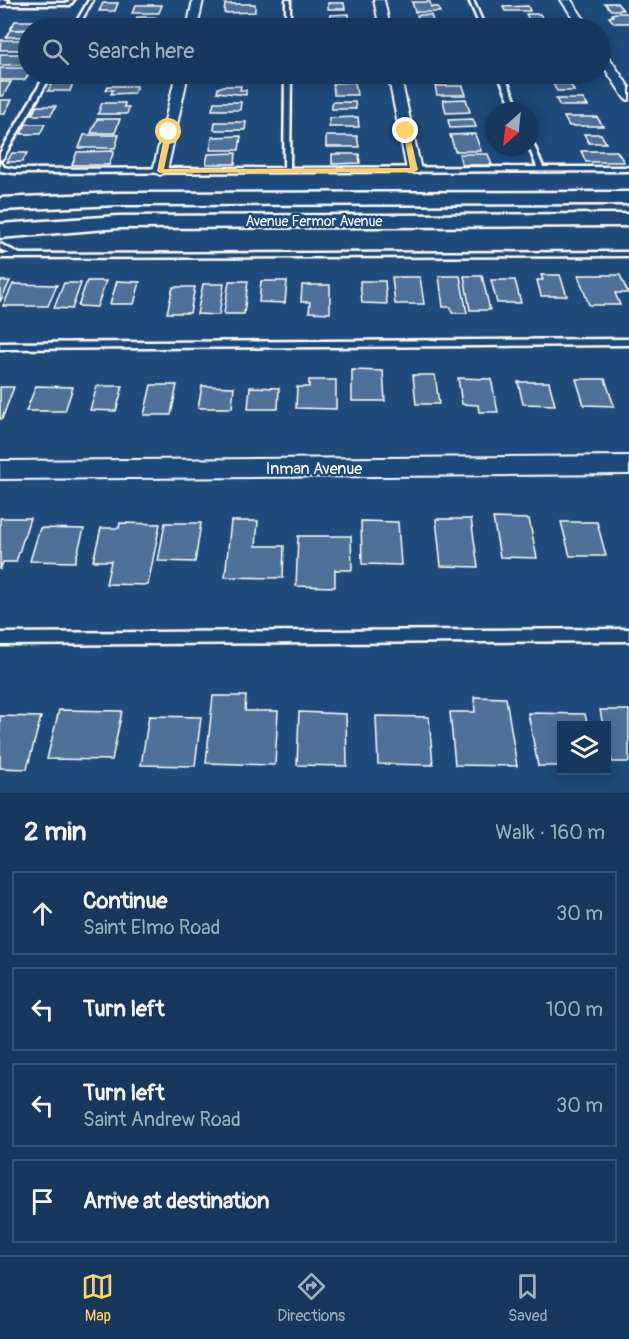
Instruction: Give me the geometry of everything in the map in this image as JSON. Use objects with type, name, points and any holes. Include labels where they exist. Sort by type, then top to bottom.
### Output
[{"type":"main road","name":"Avenue Fermor Avenue","points":[[4,203],[118,199],[629,198]]},
{"type":"main road","name":"Avenue Fermor Avenue","points":[[0,231],[118,222],[629,220]]},
{"type":"street","points":[[194,18],[198,0]]},
{"type":"street","points":[[379,0],[383,18]]},
{"type":"street","points":[[566,0],[578,18]]},
{"type":"street","points":[[611,69],[629,96]]},
{"type":"street","points":[[160,171],[180,84]]},
{"type":"street","points":[[396,84],[414,170]]},
{"type":"street","name":"Inman Avenue","points":[[0,470],[629,465]]},
{"type":"lane","points":[[0,2],[70,4],[72,0]]},
{"type":"lane","points":[[81,18],[91,0]]},
{"type":"lane","points":[[288,0],[288,18]]},
{"type":"lane","points":[[471,0],[479,18]]},
{"type":"lane","points":[[0,159],[43,84]]},
{"type":"lane","points":[[287,170],[288,84]]},
{"type":"lane","points":[[505,84],[513,102]]},
{"type":"lane","points":[[535,156],[541,170]]},
{"type":"lane","points":[[0,165],[1,169],[14,171],[629,169]]},
{"type":"lane","points":[[0,246],[20,256]]},
{"type":"lane","points":[[0,256],[629,254]]},
{"type":"lane","points":[[0,346],[629,342]]},
{"type":"lane","points":[[0,639],[629,635]]},
{"type":"building","points":[[412,2],[430,2],[431,7],[438,7],[440,12],[415,12]]},
{"type":"building","points":[[103,3],[118,3],[115,11],[99,11]]},
{"type":"building","points":[[328,3],[344,3],[345,9],[328,9]]},
{"type":"building","points":[[605,3],[617,3],[623,10],[611,10]]},
{"type":"building","points":[[225,4],[255,4],[255,12],[224,13]]},
{"type":"building","points":[[136,5],[162,5],[159,13],[132,13]]},
{"type":"building","points":[[528,6],[530,11],[505,11],[503,7]]},
{"type":"building","points":[[629,13],[629,23],[614,23],[609,17],[613,16],[612,14]]},
{"type":"building","points":[[349,14],[349,18],[330,18],[330,15]]},
{"type":"building","points":[[526,14],[540,14],[542,18],[528,18]]},
{"type":"building","points":[[417,15],[431,15],[432,18],[418,18]]},
{"type":"building","points":[[15,21],[18,21],[18,30],[10,30]]},
{"type":"building","points":[[10,30],[18,30],[18,37],[6,37]]},
{"type":"building","points":[[1,40],[18,40],[18,50],[0,50]]},
{"type":"building","points":[[0,54],[18,54],[18,65],[0,65]]},
{"type":"building","points":[[0,68],[18,68],[18,80],[0,80]]},
{"type":"building","points":[[0,82],[11,82],[3,96],[0,96]]},
{"type":"building","points":[[52,84],[73,84],[70,91],[48,91]]},
{"type":"building","points":[[333,84],[355,84],[357,95],[334,95]]},
{"type":"building","points":[[553,84],[570,84],[574,91],[557,91]]},
{"type":"building","points":[[108,86],[137,86],[134,93],[111,94],[113,90],[106,90]]},
{"type":"building","points":[[241,86],[240,90],[246,90],[246,95],[217,92],[218,88]]},
{"type":"building","points":[[435,86],[463,86],[466,95],[437,95]]},
{"type":"building","points":[[466,99],[470,112],[446,113],[443,100]]},
{"type":"building","points":[[556,99],[583,99],[588,106],[560,106]]},
{"type":"building","points":[[0,100],[12,100],[4,114],[0,114]]},
{"type":"building","points":[[214,102],[241,102],[240,110],[212,110]]},
{"type":"building","points":[[332,102],[355,102],[356,109],[332,109]]},
{"type":"building","points":[[102,103],[125,103],[124,107],[129,107],[127,114],[98,114]]},
{"type":"building","points":[[37,106],[56,106],[51,115],[32,115]]},
{"type":"building","points":[[358,117],[359,127],[329,127],[329,118]]},
{"type":"building","points":[[564,117],[597,117],[603,126],[569,126]]},
{"type":"building","points":[[97,119],[120,119],[115,133],[91,133]]},
{"type":"building","points":[[473,119],[476,127],[450,128],[448,120]]},
{"type":"building","points":[[215,122],[246,122],[245,130],[214,130]]},
{"type":"building","points":[[26,124],[45,124],[40,134],[21,134]]},
{"type":"building","points":[[475,134],[481,151],[455,151],[450,135]]},
{"type":"building","points":[[584,134],[601,134],[606,143],[589,143]]},
{"type":"building","points":[[84,135],[119,135],[115,148],[79,148]]},
{"type":"building","points":[[241,136],[239,150],[210,150],[212,137]]},
{"type":"building","points":[[326,136],[357,136],[359,147],[326,147]]},
{"type":"building","points":[[114,151],[109,165],[72,165],[77,152]]},
{"type":"building","points":[[581,151],[617,151],[624,162],[586,162]]},
{"type":"building","points":[[12,153],[27,153],[22,162],[7,162]]},
{"type":"building","points":[[236,153],[235,164],[206,164],[208,154]]},
{"type":"building","points":[[332,154],[359,154],[360,163],[332,164]]},
{"type":"building","points":[[459,154],[485,154],[489,156],[492,165],[462,165]]},
{"type":"building","points":[[541,275],[560,275],[567,296],[541,296],[537,280],[543,280]]},
{"type":"building","points":[[578,275],[620,275],[628,293],[615,293],[620,305],[589,305]]},
{"type":"building","points":[[439,276],[460,276],[467,313],[452,313],[451,307],[443,307]]},
{"type":"building","points":[[464,276],[482,276],[490,310],[470,310]]},
{"type":"building","points":[[392,277],[420,277],[424,304],[395,304]]},
{"type":"building","points":[[491,280],[515,280],[521,303],[497,303]]},
{"type":"building","points":[[0,281],[10,281],[0,302]]},
{"type":"building","points":[[87,281],[106,281],[97,307],[78,306]]},
{"type":"building","points":[[117,281],[140,282],[134,304],[110,304]]},
{"type":"building","points":[[229,281],[248,281],[244,314],[224,314]]},
{"type":"building","points":[[261,281],[287,281],[285,303],[259,302]]},
{"type":"building","points":[[360,281],[385,281],[387,304],[362,303]]},
{"type":"building","points":[[64,283],[81,283],[72,309],[54,308]]},
{"type":"building","points":[[13,284],[57,285],[48,306],[3,306]]},
{"type":"building","points":[[203,284],[224,284],[219,315],[197,314]]},
{"type":"building","points":[[302,285],[330,285],[330,313],[309,312],[310,302],[301,302]]},
{"type":"building","points":[[173,287],[195,287],[190,313],[167,313]]},
{"type":"building","points":[[352,370],[383,371],[385,401],[352,401]]},
{"type":"building","points":[[413,375],[435,375],[439,404],[416,404]]},
{"type":"building","points":[[458,378],[491,379],[498,412],[479,412],[478,405],[462,404]]},
{"type":"building","points":[[576,379],[605,379],[614,406],[584,405]]},
{"type":"building","points":[[309,380],[336,380],[336,409],[296,408],[297,387],[309,387]]},
{"type":"building","points":[[518,382],[549,382],[555,405],[523,404]]},
{"type":"building","points":[[151,385],[177,385],[171,415],[144,415]]},
{"type":"building","points":[[36,386],[73,387],[65,411],[26,411]]},
{"type":"building","points":[[97,386],[123,386],[116,411],[90,410]]},
{"type":"building","points":[[202,386],[234,387],[232,408],[198,408]]},
{"type":"building","points":[[0,387],[14,387],[2,419],[0,419]]},
{"type":"building","points":[[250,387],[279,388],[278,409],[248,409]]},
{"type":"building","points":[[0,518],[30,518],[16,562],[3,562],[0,570]]},
{"type":"building","points":[[493,518],[529,519],[537,558],[500,557]]},
{"type":"building","points":[[436,519],[471,519],[478,567],[441,566]]},
{"type":"building","points":[[231,521],[258,521],[256,546],[284,546],[283,578],[225,577]]},
{"type":"building","points":[[361,521],[398,522],[401,565],[362,564]]},
{"type":"building","points":[[561,522],[597,522],[606,556],[570,556]]},
{"type":"building","points":[[120,523],[160,524],[148,585],[106,584],[111,561],[93,561],[101,528],[119,528]]},
{"type":"building","points":[[165,523],[201,523],[195,562],[158,561]]},
{"type":"building","points":[[40,528],[84,529],[75,562],[30,561]]},
{"type":"building","points":[[298,536],[351,536],[352,570],[335,570],[335,587],[296,586]]},
{"type":"building","points":[[213,696],[246,696],[245,711],[278,711],[275,765],[206,763]]},
{"type":"building","points":[[474,697],[506,698],[517,766],[455,765],[450,712],[475,712]]},
{"type":"building","points":[[59,710],[122,711],[112,760],[47,759]]},
{"type":"building","points":[[600,710],[629,710],[629,762],[612,762],[611,721],[602,721]]},
{"type":"building","points":[[299,712],[346,714],[347,766],[297,765]]},
{"type":"building","points":[[528,713],[585,714],[587,721],[557,721],[557,766],[538,766]]},
{"type":"building","points":[[0,716],[41,717],[27,769],[0,768]]},
{"type":"building","points":[[149,716],[201,717],[195,766],[141,765]]},
{"type":"building","points":[[376,716],[429,717],[433,765],[378,764]]},
{"type":"route","points":[[169,132],[160,171],[414,170],[406,131]]}]
